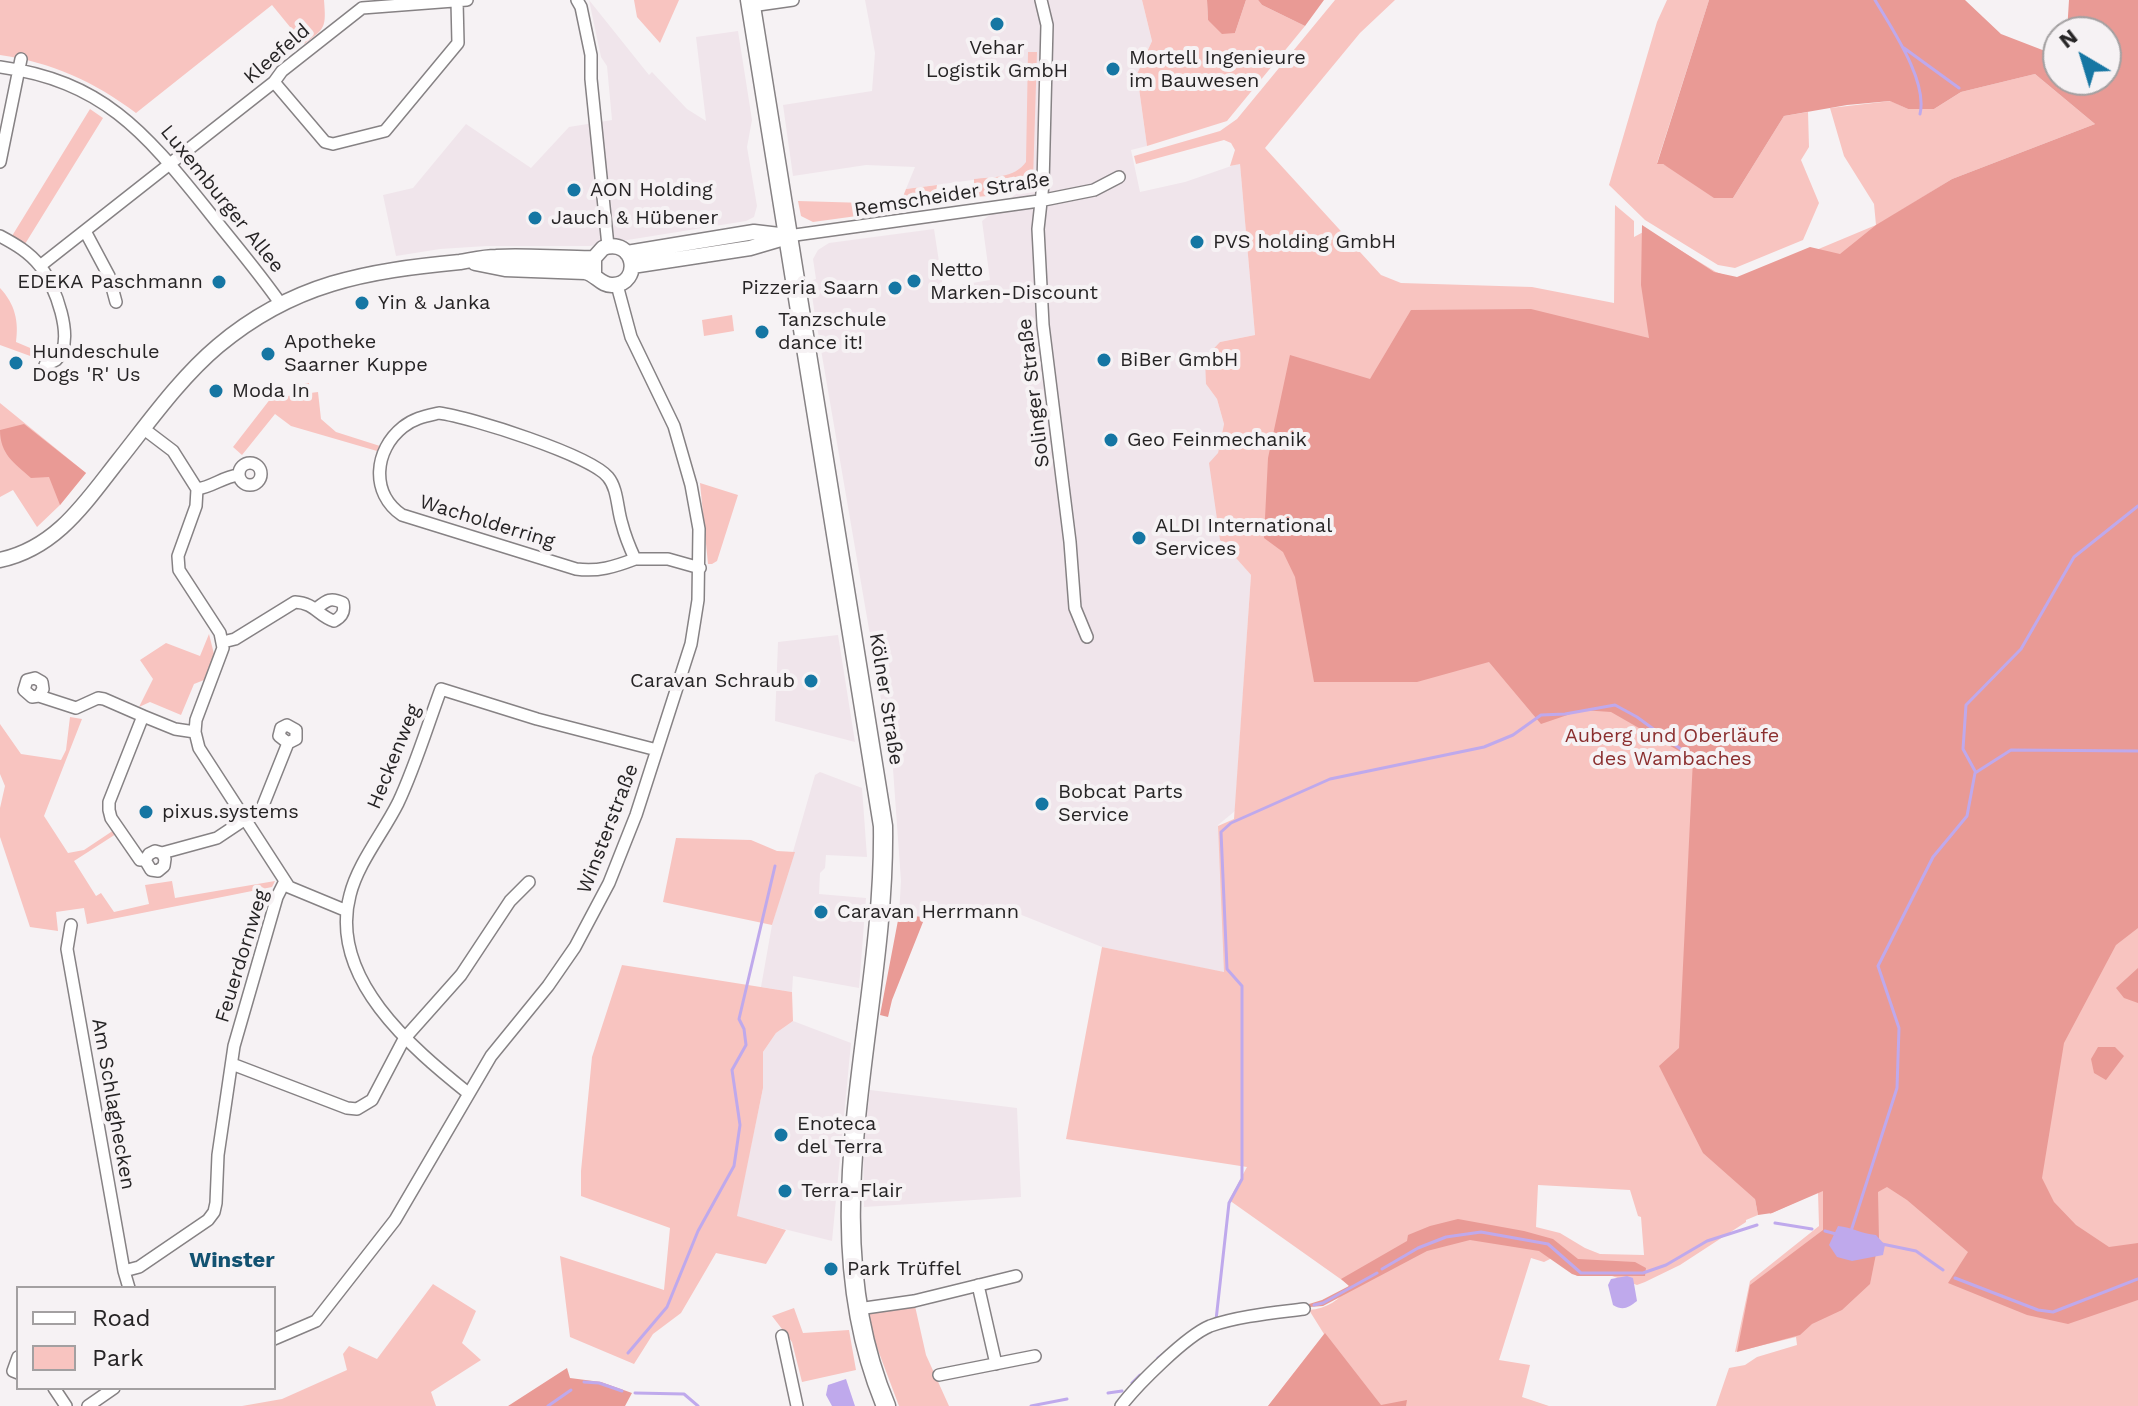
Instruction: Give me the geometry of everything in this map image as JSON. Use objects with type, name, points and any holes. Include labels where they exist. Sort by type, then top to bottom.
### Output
[{"type":"main road","name":"Kölner Straße","points":[[750,3],[883,826],[882,902],[856,1104],[850,1230],[858,1309],[866,1350],[886,1406]]},
{"type":"street","points":[[577,0],[591,55],[608,246]]},
{"type":"street","points":[[750,3],[793,0]]},
{"type":"street","name":"Solinger Straße","points":[[1041,0],[1047,25],[1047,62],[1039,242],[1047,366],[1070,542],[1075,608],[1087,637]]},
{"type":"street","points":[[274,82],[325,142],[333,144],[381,133],[458,43],[462,1]]},
{"type":"street","name":"Kleefeld","points":[[40,266],[274,82],[282,71],[362,8],[462,1]]},
{"type":"street","points":[[0,162],[20,64]]},
{"type":"street","name":"Luxemburger Allee","points":[[0,67],[20,64],[104,103],[152,142],[280,303]]},
{"type":"street","name":"Remscheider Straße","points":[[788,236],[1039,201],[1094,190],[1119,177]]},
{"type":"street","points":[[85,231],[109,276],[116,302]]},
{"type":"street","points":[[630,259],[754,232],[788,236]]},
{"type":"street","points":[[0,236],[29,254],[52,284],[63,316],[64,331],[62,350],[56,360],[45,365]]},
{"type":"street","points":[[594,274],[594,258],[608,246],[616,246],[630,259]]},
{"type":"street","name":"Luxemburger Allee","points":[[0,560],[35,546],[75,517],[206,357],[236,332],[280,303],[305,291],[358,275],[495,257],[594,258]]},
{"type":"street","points":[[617,285],[628,277],[630,259]]},
{"type":"street","name":"Luxemburger Allee","points":[[463,261],[505,269],[594,274],[604,284],[617,285]]},
{"type":"street","name":"Winsterstraße","points":[[276,1338],[316,1321],[329,1308],[395,1220],[468,1093],[504,1038],[548,986],[592,916],[623,851],[657,750],[691,644],[700,568],[696,514],[671,417],[631,337],[617,285]]},
{"type":"street","name":"Wacholderring","points":[[635,559],[621,523],[613,485],[594,466],[533,440],[455,415],[439,413],[406,424],[394,435],[385,450],[379,486],[384,499],[402,515],[576,569],[608,569],[635,559],[668,559],[700,568]]},
{"type":"street","points":[[144,429],[176,454],[197,489],[196,506],[178,556],[179,570],[223,642],[221,657],[196,720],[199,748],[285,881]]},
{"type":"street","points":[[197,489],[238,475]]},
{"type":"street","points":[[223,642],[235,639],[288,604],[300,602],[317,608]]},
{"type":"street","name":"Heckenweg","points":[[468,1093],[404,1039],[376,1004],[349,949],[347,911],[358,874],[400,799],[441,689],[537,719],[657,750]]},
{"type":"street","points":[[39,696],[76,708],[98,698],[104,699],[175,729],[195,732]]},
{"type":"street","points":[[143,716],[109,802],[111,818],[140,860],[145,860],[155,851],[162,853],[209,841],[266,804],[288,743]]},
{"type":"street","name":"Feuerdornweg","points":[[124,1271],[139,1267],[208,1220],[214,1212],[218,1155],[232,1064],[277,897],[285,881],[296,892],[347,911]]},
{"type":"street","points":[[232,1064],[347,1108],[357,1109],[372,1100],[404,1039],[461,975],[510,901],[529,882]]},
{"type":"street","name":"Am Schlaghecken","points":[[71,925],[67,949],[128,1286]]},
{"type":"street","points":[[858,1309],[914,1301],[1016,1276]]},
{"type":"street","points":[[978,1285],[996,1364]]},
{"type":"street","points":[[1121,1406],[1135,1388],[1169,1357],[1210,1326],[1304,1309]]},
{"type":"street","points":[[782,1336],[797,1406]]},
{"type":"street","points":[[939,1375],[1035,1356]]},
{"type":"street","points":[[88,1406],[111,1390]]},
{"type":"shaded area","points":[[589,0],[649,75],[652,72],[687,109],[706,121],[696,37],[738,31],[752,120],[747,147],[757,206],[754,217],[746,221],[590,246],[487,246],[396,256],[383,195],[413,188],[466,124],[531,168],[569,127],[612,120],[607,66],[601,57]]},
{"type":"shaded area","points":[[865,0],[1142,0],[1152,41],[1137,74],[1147,146],[1131,150],[1140,192],[1185,182],[1240,163],[1255,335],[1220,342],[1206,384],[1217,399],[1224,424],[1218,453],[1220,540],[1251,575],[1235,811],[1218,825],[1226,973],[1102,947],[1009,910],[925,917],[899,915],[901,881],[893,769],[814,309],[810,281],[816,279],[813,259],[818,250],[829,243],[934,229],[943,288],[990,280],[982,221],[1016,194],[1017,174],[906,189],[915,167],[866,165],[793,176],[783,105],[872,91],[875,53]]},
{"type":"shaded area","points":[[1207,0],[1246,0],[1235,33],[1222,34],[1208,20]]},
{"type":"shaded area","points":[[1258,0],[1324,0],[1305,26],[1262,5]]},
{"type":"shaded area","name":"Auberg und Oberläufe des Wambaches","points":[[1709,0],[1965,0],[2001,34],[2042,50],[2042,80],[2035,74],[1961,92],[1934,109],[1908,109],[1890,101],[1784,116],[1733,198],[1714,198],[1663,164],[1657,164]]},
{"type":"shaded area","name":"Auberg und Oberläufe des Wambaches","points":[[2069,0],[2138,0],[2138,928],[2116,945],[2064,1043],[2042,1178],[2054,1202],[2076,1225],[2109,1247],[2138,1243],[2138,1300],[2068,1324],[2027,1315],[1948,1283],[1968,1252],[1887,1187],[1878,1192],[1879,1239],[1870,1284],[1842,1310],[1812,1324],[1800,1335],[1737,1352],[1750,1285],[1823,1230],[1823,1191],[1772,1213],[1758,1215],[1755,1199],[1703,1153],[1659,1066],[1679,1048],[1693,759],[1611,712],[1582,710],[1541,724],[1489,662],[1417,682],[1314,682],[1295,577],[1283,552],[1264,538],[1268,458],[1290,355],[1370,379],[1411,310],[1531,309],[1649,338],[1641,285],[1642,225],[1714,272],[1737,277],[1810,247],[1840,254],[1876,225],[1952,179],[2095,124],[2061,96],[2122,96],[2122,16],[2068,16]]},
{"type":"shaded area","points":[[24,424],[86,473],[60,505],[49,477],[31,478],[2,446],[0,430]]},
{"type":"shaded area","name":"Caravan Schraub","points":[[838,635],[855,742],[775,721],[778,642]]},
{"type":"shaded area","name":"Caravan Herrmann","points":[[820,772],[862,788],[867,857],[826,855],[825,868],[820,873],[819,894],[866,898],[859,988],[793,976],[792,992],[761,987],[772,925],[815,775]]},
{"type":"shaded area","points":[[899,915],[925,917],[888,1017],[880,1015]]},
{"type":"shaded area","points":[[2138,968],[2138,1003],[2124,998],[2116,988]]},
{"type":"shaded area","points":[[793,1021],[851,1043],[832,1241],[736,1217],[763,1088],[763,1052],[776,1033]]},
{"type":"shaded area","points":[[2098,1047],[2115,1047],[2124,1056],[2106,1080],[2094,1073],[2091,1059]]},
{"type":"shaded area","points":[[870,1090],[1017,1108],[1021,1197],[864,1207],[863,1147]]},
{"type":"shaded area","points":[[1458,1219],[1553,1239],[1578,1259],[1635,1262],[1646,1268],[1645,1276],[1578,1276],[1539,1251],[1470,1240],[1427,1251],[1323,1306],[1309,1307],[1309,1304],[1349,1286],[1341,1279],[1407,1241],[1408,1235]]},
{"type":"shaded area","points":[[1838,1226],[1876,1235],[1885,1245],[1883,1255],[1852,1261],[1837,1257],[1829,1245]]},
{"type":"shaded area","points":[[1633,1278],[1637,1301],[1620,1308],[1613,1305],[1608,1285],[1611,1279]]},
{"type":"shaded area","points":[[1325,1333],[1381,1405],[1407,1400],[1406,1406],[1268,1406]]},
{"type":"shaded area","points":[[567,1368],[570,1378],[601,1382],[632,1393],[625,1406],[508,1406]]},
{"type":"shaded area","points":[[846,1379],[855,1406],[832,1406],[826,1395],[828,1385]]},
{"type":"green space","points":[[0,0],[324,0],[325,16],[321,30],[304,44],[272,5],[136,113],[72,75],[0,55]]},
{"type":"green space","points":[[634,0],[679,0],[660,43],[637,17]]},
{"type":"green space","points":[[1142,0],[1207,0],[1208,20],[1235,33],[1246,0],[1258,0],[1262,5],[1305,26],[1227,121],[1147,146],[1137,74],[1152,41]]},
{"type":"green space","name":"Auberg und Oberläufe des Wambaches","points":[[1335,0],[1395,0],[1360,33],[1265,148],[1381,275],[1401,283],[1532,287],[1614,303],[1615,205],[1634,221],[1634,237],[1647,230],[1716,272],[1742,281],[1876,225],[1874,204],[1844,156],[1830,108],[1891,101],[1908,109],[1934,109],[1961,92],[2035,74],[2042,80],[2042,96],[2061,96],[2095,124],[1952,179],[1884,221],[2138,171],[2138,1406],[1716,1406],[1729,1368],[1797,1345],[1796,1337],[1735,1352],[1750,1281],[1819,1226],[1818,1192],[1770,1214],[1757,1166],[1755,1199],[1758,1215],[1680,1265],[1645,1282],[1637,1285],[1612,1276],[1577,1276],[1554,1257],[1544,1262],[1531,1258],[1499,1360],[1530,1365],[1522,1397],[1549,1406],[1268,1406],[1324,1334],[1309,1310],[1332,1303],[1349,1285],[1229,1200],[1247,1167],[1066,1139],[1102,947],[1224,972],[1218,826],[1234,819],[1251,575],[1220,540],[1209,463],[1218,453],[1224,424],[1217,399],[1206,384],[1205,358],[1220,342],[1255,335],[1240,164],[1230,166],[1235,150],[1231,143],[1224,140],[1136,164],[1134,156],[1220,131],[1237,119]],"holes":[[[1538,1185],[1630,1190],[1638,1216],[1641,1217],[1644,1255],[1600,1254],[1560,1233],[1536,1227]]]},
{"type":"green space","points":[[1667,0],[1709,0],[1657,163],[1733,198],[1784,116],[1808,112],[1809,147],[1801,160],[1819,203],[1803,240],[1735,268],[1718,265],[1645,220],[1609,185],[1657,22]]},
{"type":"green space","points":[[1028,52],[1037,52],[1033,180],[1022,190],[974,197],[974,179],[1009,174],[1026,162]]},
{"type":"green space","points":[[90,109],[103,118],[25,244],[12,236]]},
{"type":"green space","points":[[937,185],[930,206],[813,222],[801,216],[798,201],[900,204],[906,189]]},
{"type":"green space","points":[[0,288],[15,313],[16,342],[35,350],[33,357],[0,345]]},
{"type":"green space","points":[[732,315],[734,331],[704,336],[702,320]]},
{"type":"green space","points":[[305,383],[309,383],[310,393],[318,392],[321,419],[336,432],[380,446],[377,451],[291,426],[275,414],[242,455],[233,447],[271,398],[295,395]]},
{"type":"green space","points":[[0,403],[86,473],[37,527],[13,490],[0,497]]},
{"type":"green space","points":[[700,483],[738,495],[717,561],[712,564],[708,564]]},
{"type":"green space","points":[[209,634],[214,654],[204,680],[194,684],[181,715],[150,702],[139,707],[153,679],[140,660],[166,643],[200,656]]},
{"type":"green space","points":[[70,717],[82,719],[44,816],[68,853],[84,850],[114,830],[116,834],[74,861],[96,896],[101,893],[114,912],[149,904],[145,885],[172,881],[175,898],[275,881],[272,887],[87,924],[84,908],[56,912],[58,931],[30,927],[0,837],[0,808],[5,786],[0,774],[0,724],[21,754],[61,760],[66,750]]},
{"type":"green space","points":[[676,838],[751,840],[777,851],[795,852],[772,925],[663,902]]},
{"type":"green space","points":[[622,965],[792,992],[793,1021],[776,1033],[763,1052],[763,1088],[737,1216],[786,1230],[766,1264],[716,1253],[681,1313],[653,1334],[634,1364],[570,1337],[560,1256],[664,1290],[670,1228],[581,1196],[592,1057]]},
{"type":"green space","points":[[433,1284],[476,1311],[462,1343],[481,1360],[431,1392],[436,1406],[242,1406],[282,1399],[347,1370],[343,1354],[349,1346],[377,1359]]},
{"type":"green space","points":[[915,1306],[926,1355],[949,1406],[899,1406],[875,1342],[868,1314]]},
{"type":"green space","points":[[794,1308],[803,1333],[849,1330],[856,1370],[802,1382],[792,1342],[772,1316]]},
{"type":"waterway","points":[[1875,0],[1914,71],[1919,86],[1920,114]]},
{"type":"waterway","points":[[1904,48],[1959,88]]},
{"type":"waterway","points":[[1975,771],[1963,749],[1966,705],[2021,649],[2074,557],[2138,506]]},
{"type":"waterway","points":[[1216,1320],[1229,1203],[1242,1179],[1242,986],[1227,969],[1221,832],[1231,823],[1330,779],[1484,747],[1513,735],[1541,715],[1615,705],[1682,750]]},
{"type":"waterway","points":[[1851,1231],[1897,1088],[1899,1028],[1878,966],[1933,857],[1967,816],[1975,773],[2011,750],[2138,751]]},
{"type":"waterway","points":[[628,1353],[667,1307],[698,1231],[734,1166],[740,1125],[732,1070],[746,1045],[739,1019],[775,866]]},
{"type":"waterway","points":[[1775,1223],[1812,1229]]},
{"type":"waterway","points":[[1382,1269],[1418,1248],[1446,1237],[1481,1232],[1548,1244],[1581,1273],[1643,1273],[1666,1265],[1707,1241],[1757,1225]]},
{"type":"waterway","points":[[1825,1231],[1836,1234]]},
{"type":"waterway","points":[[1882,1244],[1916,1251],[1943,1270]]},
{"type":"waterway","points":[[1314,1305],[1377,1273]]},
{"type":"waterway","points":[[1955,1278],[2038,1310],[2053,1312],[2138,1279]]},
{"type":"waterway","points":[[1158,1358],[1166,1352]]},
{"type":"waterway","points":[[1132,1383],[1140,1375]]},
{"type":"waterway","points":[[584,1382],[599,1383],[622,1391]]},
{"type":"waterway","points":[[548,1406],[571,1390]]},
{"type":"waterway","points":[[1108,1393],[1122,1391]]},
{"type":"waterway","points":[[635,1393],[684,1394],[698,1406]]},
{"type":"waterway","points":[[1031,1406],[1067,1399]]},
{"type":"place","name":"Vehar Logistik GmbH","points":[[997,24]]},
{"type":"place","name":"Mortell Ingenieure im Bauwesen","points":[[1113,69]]},
{"type":"place","name":"AON Holding","points":[[574,190]]},
{"type":"place","name":"Jauch & Hübener","points":[[535,218]]},
{"type":"place","name":"PVS holding GmbH","points":[[1197,242]]},
{"type":"place","name":"Netto Marken-Discount","points":[[914,281]]},
{"type":"place","name":"EDEKA Paschmann","points":[[219,282]]},
{"type":"place","name":"Pizzeria Saarn","points":[[895,288]]},
{"type":"place","name":"Yin & Janka","points":[[362,303]]},
{"type":"place","name":"Tanzschule dance it!","points":[[762,332]]},
{"type":"place","name":"Apotheke Saarner Kuppe","points":[[268,354]]},
{"type":"place","name":"BiBer GmbH","points":[[1104,360]]},
{"type":"place","name":"Hundeschule Dogs 'R' Us","points":[[16,363]]},
{"type":"place","name":"Moda In","points":[[216,391]]},
{"type":"place","name":"Geo Feinmechanik","points":[[1111,440]]},
{"type":"place","name":"ALDI International Services","points":[[1139,538]]},
{"type":"place","name":"Caravan Schraub","points":[[811,681]]},
{"type":"place","name":"Bobcat Parts Service","points":[[1042,804]]},
{"type":"place","name":"pixus.systems","points":[[146,812]]},
{"type":"place","name":"Caravan Herrmann","points":[[821,912]]},
{"type":"place","name":"Enoteca del Terra","points":[[781,1135]]},
{"type":"place","name":"Terra-Flair","points":[[785,1191]]},
{"type":"place","name":"Park Trüffel","points":[[831,1269]]},
{"type":"district","name":"Winster","points":[[232,1261]]}]
